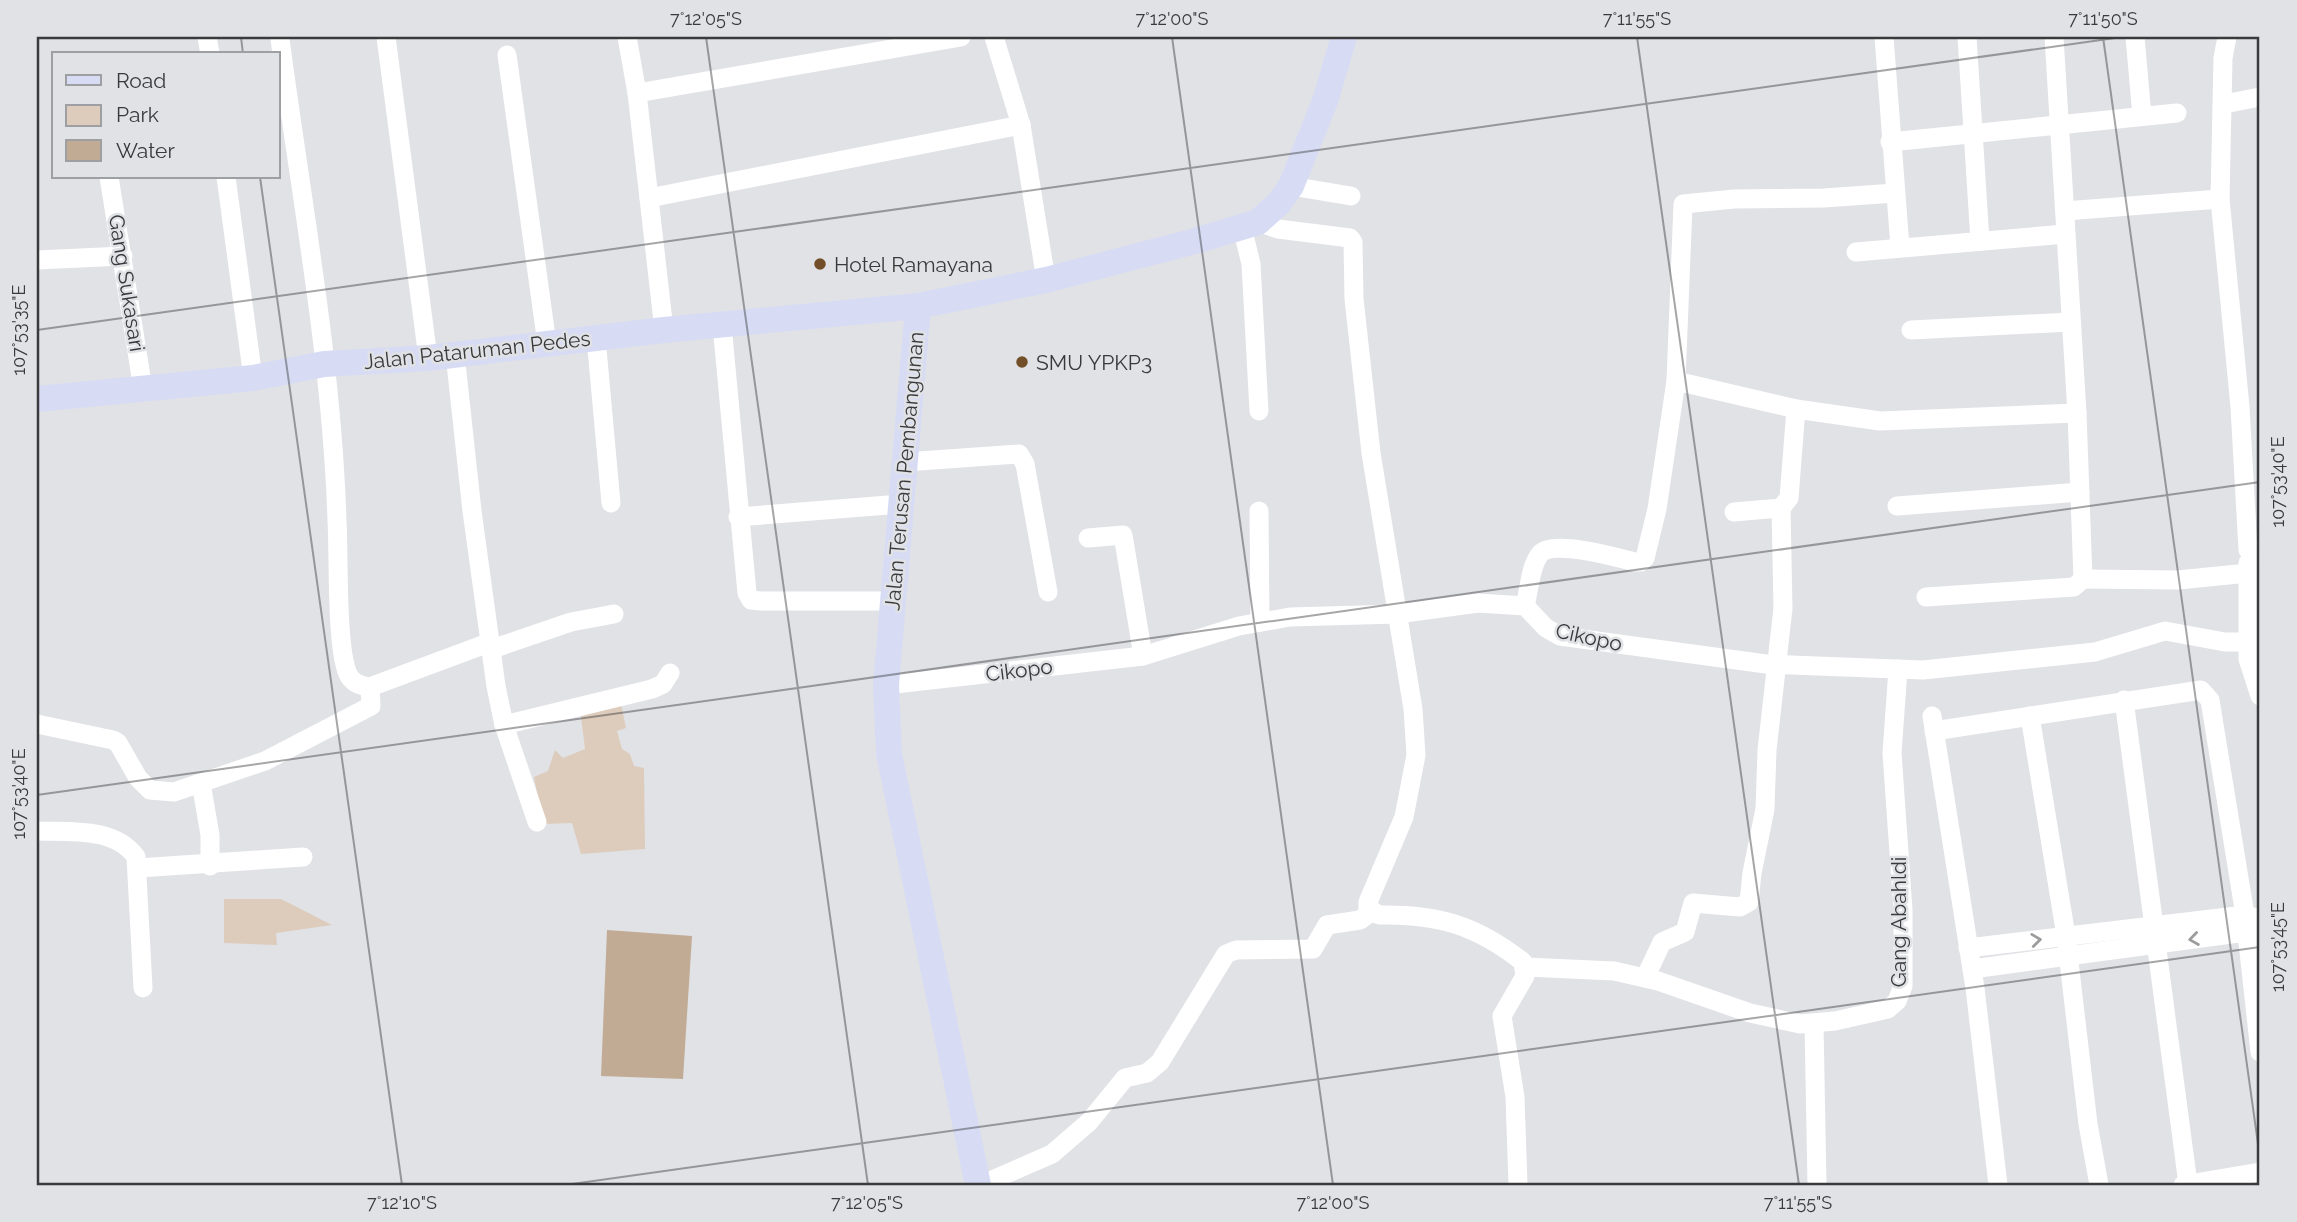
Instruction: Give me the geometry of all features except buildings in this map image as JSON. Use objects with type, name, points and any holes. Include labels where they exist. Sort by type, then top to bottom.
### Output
[{"type":"street","points":[[386,37],[428,358]]},
{"type":"street","points":[[627,37],[637,93],[664,330]]},
{"type":"street","points":[[637,93],[961,37]]},
{"type":"street","points":[[994,37],[1021,125],[1046,280]]},
{"type":"street","name":"Jalan Terusan Pembangunan","points":[[980,1185],[889,754],[886,685],[918,306],[1046,280],[1250,224],[1279,203],[1292,186],[1325,101],[1344,37]]},
{"type":"street","points":[[1884,37],[1900,247]]},
{"type":"street","points":[[1967,37],[1980,241]]},
{"type":"street","points":[[2054,37],[2077,413],[2084,579]]},
{"type":"street","points":[[2136,37],[2142,116]]},
{"type":"street","points":[[2227,37],[2223,58],[2220,199],[2254,550],[2248,573],[2254,642],[2252,678],[2260,696]]},
{"type":"street","points":[[280,39],[324,364],[336,486],[342,640],[349,676],[355,682],[370,687],[571,622],[614,614]]},
{"type":"street","points":[[507,55],[548,344]]},
{"type":"street","points":[[2224,104],[2260,97]]},
{"type":"street","points":[[1890,142],[2178,113]]},
{"type":"street","points":[[649,198],[1021,125]]},
{"type":"street","name":"Gang Sukasari","points":[[109,178],[143,389]]},
{"type":"street","points":[[226,178],[253,378]]},
{"type":"street","points":[[1292,186],[1351,196]]},
{"type":"street","points":[[1525,606],[1537,560],[1540,554],[1549,549],[1572,549],[1634,562],[1641,562],[1645,558],[1657,509],[1675,381],[1683,204],[1734,198],[1824,198],[1895,193]]},
{"type":"street","points":[[2065,211],[2220,199]]},
{"type":"street","points":[[1259,411],[1250,224],[1350,238],[1353,242],[1354,299],[1371,453],[1413,709],[1416,755],[1404,817],[1368,902],[1371,912]]},
{"type":"street","points":[[1856,252],[2065,234]]},
{"type":"street","points":[[37,260],[123,256]]},
{"type":"street","name":"Jalan Pataruman Pedes","points":[[37,399],[253,378],[324,364],[428,358],[664,330],[918,306]]},
{"type":"street","points":[[1911,330],[2071,322]]},
{"type":"street","points":[[722,325],[738,517],[747,593],[751,600],[893,601]]},
{"type":"street","points":[[596,338],[611,503]]},
{"type":"street","points":[[455,354],[472,511],[504,725],[537,822]]},
{"type":"street","points":[[1675,381],[1796,409],[1880,421],[2077,413]]},
{"type":"street","points":[[1734,512],[1780,508],[1790,498],[1796,409]]},
{"type":"street","points":[[905,462],[1019,454],[1025,464],[1048,592]]},
{"type":"street","points":[[1898,506],[2080,492]]},
{"type":"street","points":[[738,517],[901,504]]},
{"type":"street","points":[[1645,978],[1661,942],[1685,932],[1693,903],[1740,906],[1749,902],[1765,809],[1767,750],[1785,576],[1780,544],[1780,508]]},
{"type":"street","points":[[1259,511],[1260,622]]},
{"type":"street","points":[[1088,538],[1123,535],[1143,656]]},
{"type":"street","points":[[1926,597],[2074,587],[2084,579],[2178,580],[2248,573]]},
{"type":"street","name":"Cikopo","points":[[886,685],[1143,656],[1260,622],[1290,617],[1397,614],[1478,603],[1525,606],[1546,628],[1560,636],[1775,664],[1923,670],[2095,652],[2165,631],[2254,642]]},
{"type":"street","name":"Gang Abahldi","points":[[1526,967],[1614,971],[1645,978],[1780,1021],[1814,1024],[1888,1009],[1897,1001],[1903,986],[1903,909],[1892,753],[1898,669]]},
{"type":"street","points":[[504,725],[652,689],[663,684],[670,673]]},
{"type":"street","points":[[37,724],[118,743],[138,778],[150,790],[164,793],[265,761],[371,706],[370,687]]},
{"type":"street","points":[[1998,1185],[1972,969],[1933,724],[2030,716],[2201,690],[2210,700],[2253,923],[2260,1052]]},
{"type":"street","points":[[2124,700],[2156,935],[2185,1185],[2260,1172]]},
{"type":"street","points":[[2030,716],[2067,946],[2088,1124],[2099,1185]]},
{"type":"street","points":[[201,783],[210,835],[210,866]]},
{"type":"street","points":[[37,831],[97,834],[130,849],[138,868],[143,988]]},
{"type":"street","points":[[138,868],[210,866],[303,857]]},
{"type":"street","points":[[980,1185],[1052,1154],[1089,1122],[1125,1078],[1150,1071],[1160,1062],[1226,954],[1236,950],[1308,950],[1316,947],[1327,925],[1360,920],[1371,912],[1454,921],[1500,945],[1526,967],[1525,976],[1502,1016],[1515,1097],[1517,1185]]},
{"type":"street","points":[[1968,948],[2067,946],[2253,923]]},
{"type":"street","points":[[1972,969],[2067,946]]},
{"type":"street","points":[[1814,1024],[1817,1185]]},
{"type":"green space","points":[[621,704],[626,728],[617,731],[622,749],[630,754],[634,766],[644,768],[645,849],[581,854],[572,823],[543,824],[534,777],[548,771],[555,750],[563,758],[585,749],[581,716]]},
{"type":"green space","points":[[224,899],[281,899],[332,925],[276,933],[277,945],[224,943]]},
{"type":"water","points":[[607,930],[692,936],[683,1079],[601,1076]]},
{"type":"place","name":"Hotel Ramayana","points":[[820,264]]},
{"type":"place","name":"SMU YPKP3","points":[[1022,362]]}]
